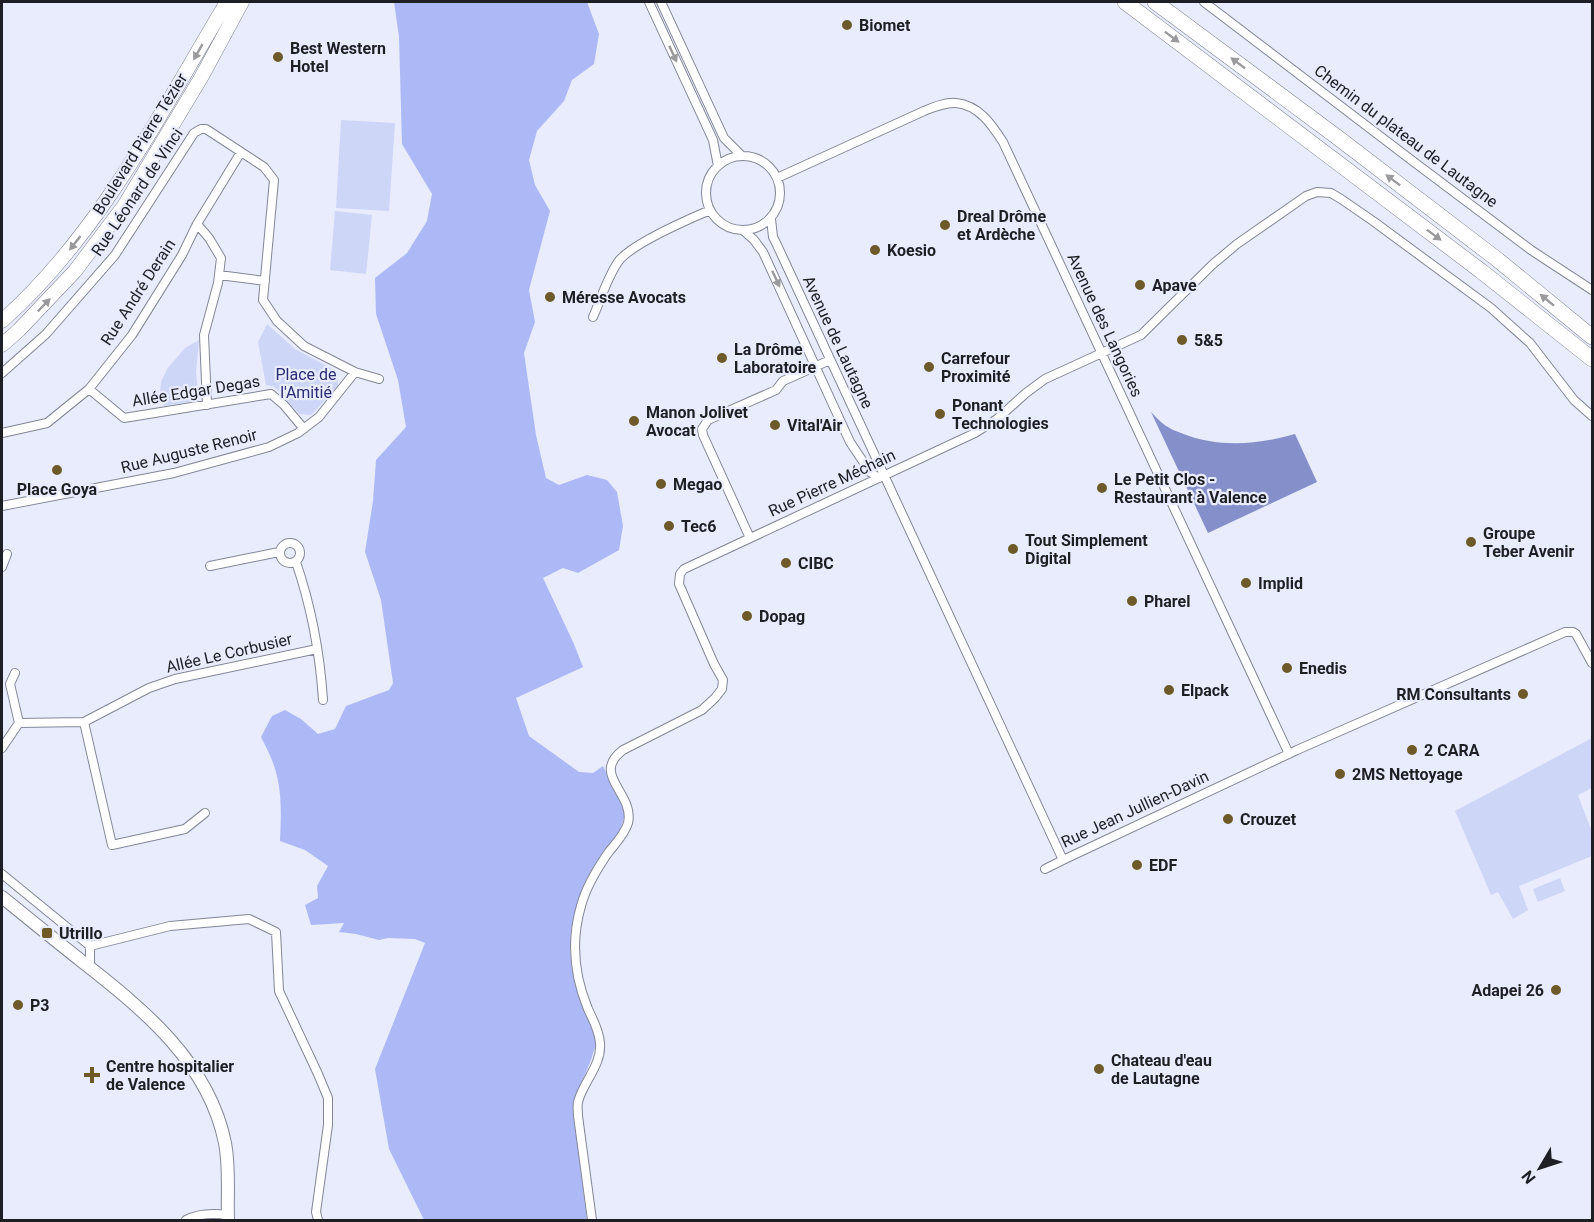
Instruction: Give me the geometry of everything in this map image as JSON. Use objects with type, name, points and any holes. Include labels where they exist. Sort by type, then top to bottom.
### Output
[{"type":"highway","points":[[1125,2],[1490,277],[1593,359]]},
{"type":"highway","points":[[1155,2],[1498,260],[1593,337]]},
{"type":"main road","name":"Boulevard Pierre Tézier","points":[[2,321],[62,259],[90,223],[161,114],[227,2]]},
{"type":"main road","name":"Boulevard Pierre Tézier","points":[[2,345],[75,271],[124,206],[205,70],[242,2]]},
{"type":"main road","points":[[2,897],[130,1000],[156,1023],[184,1055],[214,1108],[225,1142],[228,1218]]},
{"type":"street","points":[[648,2],[713,140],[718,166]]},
{"type":"street","points":[[661,2],[724,138],[742,156]]},
{"type":"street","name":"Chemin du plateau de Lautagne","points":[[1204,2],[1531,250],[1593,290]]},
{"type":"street","name":"Avenue des Langories","points":[[777,178],[940,105],[957,103],[976,110],[991,123],[1003,142],[1289,754]]},
{"type":"street","name":"Rue Léonard de Vinci","points":[[2,373],[46,334],[115,255],[194,133],[206,129],[264,167],[274,180],[263,300],[277,321],[304,346],[355,372],[379,379]]},
{"type":"street","name":"Rue André Derain","points":[[2,433],[47,423],[90,389],[132,335],[241,153]]},
{"type":"street","points":[[742,156],[753,157],[771,169],[777,178],[781,195],[776,212],[771,219],[754,229],[744,231],[721,223],[710,210],[707,202],[709,179],[718,166],[734,157],[742,156]]},
{"type":"street","points":[[1101,353],[1141,335],[1212,265],[1271,220],[1306,196],[1317,192],[1330,193],[1373,221],[1491,308],[1530,343],[1574,400],[1592,416]]},
{"type":"street","points":[[593,317],[612,272],[624,255],[640,243],[710,210]]},
{"type":"street","name":"Avenue de Lautagne","points":[[771,219],[777,245],[882,477]]},
{"type":"street","points":[[197,224],[221,258],[204,335],[207,405]]},
{"type":"street","name":"Avenue de Lautagne","points":[[744,231],[763,252],[850,442],[870,472],[882,477]]},
{"type":"street","points":[[219,275],[265,281]]},
{"type":"street","name":"Rue Pierre Méchain","points":[[592,1221],[578,1103],[599,1057],[600,1044],[597,1028],[578,978],[574,942],[581,904],[588,886],[628,822],[627,803],[613,779],[610,767],[614,757],[623,750],[702,710],[716,698],[722,689],[723,680],[679,584],[684,569],[975,433],[997,419],[1045,379],[1101,353]]},
{"type":"street","points":[[750,538],[702,429],[708,420],[776,390],[783,381],[830,360]]},
{"type":"street","name":"Rue Auguste Renoir","points":[[2,506],[174,473],[268,447],[298,434],[320,417],[355,372]]},
{"type":"street","name":"Allée Edgar Degas","points":[[90,389],[124,418],[272,394],[304,429]]},
{"type":"street","name":"Rue Jean Jullien-Davin","points":[[882,477],[1063,860],[1289,754],[1566,632],[1576,634],[1593,663]]},
{"type":"street","name":"Allée Le Corbusier","points":[[279,552],[285,544],[293,543],[300,547],[301,555],[296,562],[303,581],[321,667],[323,700]]},
{"type":"street","points":[[210,566],[279,552],[288,563],[296,562]]},
{"type":"street","points":[[2,567],[7,554]]},
{"type":"street","name":"Allée Le Corbusier","points":[[19,723],[84,722],[149,688],[175,679],[317,649]]},
{"type":"street","points":[[2,748],[19,723],[10,684],[15,673]]},
{"type":"street","points":[[84,722],[112,845],[184,829],[205,813]]},
{"type":"street","points":[[1046,869],[1063,860]]},
{"type":"street","points":[[2,874],[90,945]]},
{"type":"street","points":[[90,945],[170,926],[249,919],[276,932],[279,991],[328,1098],[328,1125],[316,1212],[318,1221]]},
{"type":"street","points":[[90,945],[90,967]]},
{"type":"street","points":[[186,1221],[196,1215],[228,1218]]},
{"type":"green space","points":[[341,120],[395,123],[389,211],[336,208]]},
{"type":"green space","points":[[335,211],[372,215],[366,274],[330,270]]},
{"type":"green space","name":"Place de l'Amitié","points":[[267,324],[295,349],[338,372],[338,386],[311,415],[299,414],[275,387],[266,385],[258,342]]},
{"type":"green space","points":[[199,340],[196,372],[198,395],[193,401],[164,406],[160,394],[161,382],[167,369],[185,348]]},
{"type":"green space","points":[[1592,738],[1592,788],[1578,795],[1592,832],[1592,856],[1519,886],[1528,910],[1513,919],[1498,892],[1491,895],[1455,811]]},
{"type":"green space","points":[[1560,878],[1565,891],[1538,902],[1533,889]]},
{"type":"shaded area","points":[[394,2],[587,2],[599,34],[594,64],[572,80],[564,101],[537,131],[529,160],[535,185],[550,211],[529,290],[535,322],[524,353],[536,435],[546,478],[559,485],[587,475],[607,480],[617,492],[623,526],[619,550],[578,573],[563,568],[543,578],[583,667],[516,698],[529,736],[579,772],[593,773],[603,766],[624,809],[624,818],[619,833],[593,869],[571,929],[572,969],[576,986],[596,1036],[595,1047],[573,1111],[587,1220],[424,1220],[389,1149],[375,1069],[425,943],[415,939],[379,940],[339,932],[344,923],[311,925],[305,905],[318,898],[317,886],[328,866],[305,850],[280,841],[279,784],[276,771],[261,737],[272,716],[285,710],[301,719],[318,734],[335,729],[346,706],[389,690],[393,683],[381,600],[365,552],[373,501],[376,460],[406,427],[398,380],[376,314],[375,278],[407,253],[427,221],[432,194],[402,144],[399,37]]},
{"type":"shaded area","points":[[1151,412],[1171,429],[1209,441],[1238,443],[1266,441],[1295,434],[1317,482],[1208,533]]},
{"type":"place","name":"Biomet","points":[[847,25]]},
{"type":"place","name":"Best Western Hotel","points":[[278,57]]},
{"type":"place","name":"Dreal Drôme et Ardèche","points":[[945,225]]},
{"type":"place","name":"Koesio","points":[[875,250]]},
{"type":"place","name":"Apave","points":[[1140,285]]},
{"type":"place","name":"Méresse Avocats","points":[[550,297]]},
{"type":"place","name":"5&5","points":[[1182,340]]},
{"type":"place","name":"La Drôme Laboratoire","points":[[722,358]]},
{"type":"place","name":"Carrefour Proximité","points":[[929,367]]},
{"type":"place","name":"Ponant Technologies","points":[[940,414]]},
{"type":"place","name":"Manon Jolivet Avocat","points":[[634,421]]},
{"type":"place","name":"Vital'Air","points":[[775,425]]},
{"type":"place","name":"Place Goya","points":[[57,470]]},
{"type":"place","name":"Megao","points":[[661,484]]},
{"type":"place","name":"Le Petit Clos - Restaurant à Valence","points":[[1102,488]]},
{"type":"place","name":"Tec6","points":[[669,526]]},
{"type":"place","name":"Groupe Teber Avenir","points":[[1471,542]]},
{"type":"place","name":"Tout Simplement Digital","points":[[1013,549]]},
{"type":"place","name":"CIBC","points":[[786,563]]},
{"type":"place","name":"Implid","points":[[1246,583]]},
{"type":"place","name":"Pharel","points":[[1132,601]]},
{"type":"place","name":"Dopag","points":[[747,616]]},
{"type":"place","name":"Enedis","points":[[1287,668]]},
{"type":"place","name":"Elpack","points":[[1169,690]]},
{"type":"place","name":"RM Consultants","points":[[1523,694]]},
{"type":"place","name":"2 CARA","points":[[1412,750]]},
{"type":"place","name":"2MS Nettoyage","points":[[1340,774]]},
{"type":"place","name":"Crouzet","points":[[1228,819]]},
{"type":"place","name":"EDF","points":[[1137,865]]},
{"type":"place","name":"Utrillo","points":[[47,933]]},
{"type":"place","name":"Adapei 26","points":[[1556,990]]},
{"type":"place","name":"P3","points":[[18,1005]]},
{"type":"place","name":"Chateau d'eau de Lautagne","points":[[1099,1069]]},
{"type":"place","name":"Centre hospitalier de Valence","points":[[92,1075]]}]
